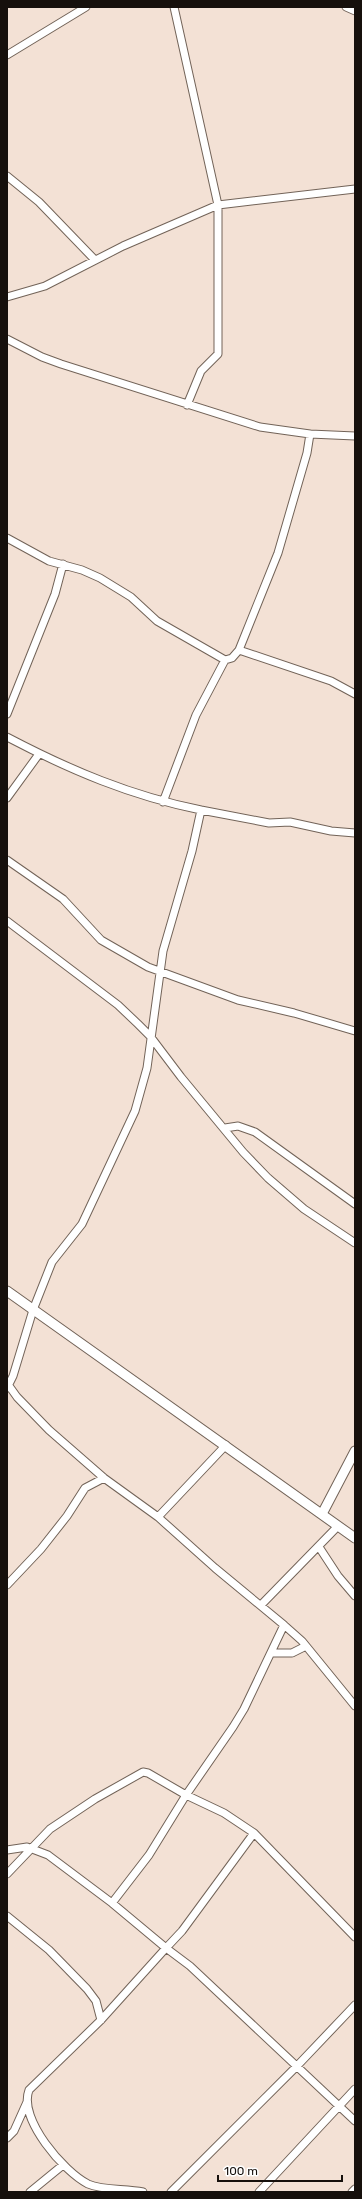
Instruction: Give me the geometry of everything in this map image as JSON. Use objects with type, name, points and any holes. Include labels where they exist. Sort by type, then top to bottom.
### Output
[{"type":"main road","points":[[7,1291],[355,1538]]},
{"type":"main road","points":[[322,1514],[355,1451]]},
{"type":"street","points":[[7,55],[86,7]]},
{"type":"street","points":[[174,7],[218,205],[218,354],[201,371],[187,405]]},
{"type":"street","points":[[346,7],[355,11]]},
{"type":"street","points":[[7,176],[39,202],[95,260]]},
{"type":"street","points":[[7,297],[45,286],[123,246],[218,205],[355,190]]},
{"type":"street","points":[[7,339],[54,362],[260,427],[310,434],[355,436]]},
{"type":"street","points":[[7,538],[49,561],[82,570],[114,586],[138,603],[153,618],[225,660],[232,658],[239,650],[278,553],[307,453],[310,434]]},
{"type":"street","points":[[7,714],[55,594],[63,564]]},
{"type":"street","points":[[239,650],[331,681],[355,694]]},
{"type":"street","points":[[163,802],[196,715],[225,660]]},
{"type":"street","points":[[7,737],[83,775],[163,802],[269,823],[299,823],[331,831],[355,833]]},
{"type":"street","points":[[7,798],[39,754]]},
{"type":"street","points":[[201,810],[192,852],[168,929],[160,973],[157,1002],[150,1036],[147,1068],[135,1111],[82,1224],[54,1258],[33,1310],[8,1385],[50,1430],[104,1478],[158,1517],[215,1568],[284,1625],[306,1646],[354,1701]]},
{"type":"street","points":[[7,860],[63,899],[101,940],[132,960],[160,973],[238,1000],[294,1013],[355,1031]]},
{"type":"street","points":[[7,921],[118,1005],[150,1036],[181,1077],[225,1128],[243,1152],[288,1196],[355,1243]]},
{"type":"street","points":[[225,1128],[238,1126],[255,1132],[355,1204]]},
{"type":"street","points":[[158,1517],[226,1445]]},
{"type":"street","points":[[7,1585],[41,1549],[67,1516],[85,1488],[104,1478]]},
{"type":"street","points":[[261,1605],[302,1561],[319,1547],[338,1526]]},
{"type":"street","points":[[319,1547],[338,1576],[355,1596]]},
{"type":"street","points":[[112,1903],[149,1855],[186,1795],[244,1708],[272,1653],[284,1625]]},
{"type":"street","points":[[272,1653],[292,1653],[306,1646]]},
{"type":"street","points":[[7,1874],[50,1829],[95,1799],[143,1772],[148,1773],[186,1795],[211,1806],[254,1833],[355,1937]]},
{"type":"street","points":[[7,2138],[14,2131],[27,2102],[29,2090],[101,2020],[182,1931],[254,1833]]},
{"type":"street","points":[[7,1850],[31,1848],[48,1855],[112,1903],[190,1966],[355,2121]]},
{"type":"street","points":[[7,1916],[48,1950],[87,1989],[96,2001],[101,2020]]},
{"type":"street","points":[[171,2192],[298,2066],[355,2005]]},
{"type":"street","points":[[259,2192],[355,2089]]},
{"type":"street","points":[[27,2102],[38,2130],[55,2156],[89,2184],[143,2192]]},
{"type":"street","points":[[30,2192],[64,2164]]},
{"type":"street","points":[[352,2192],[355,2189]]}]
